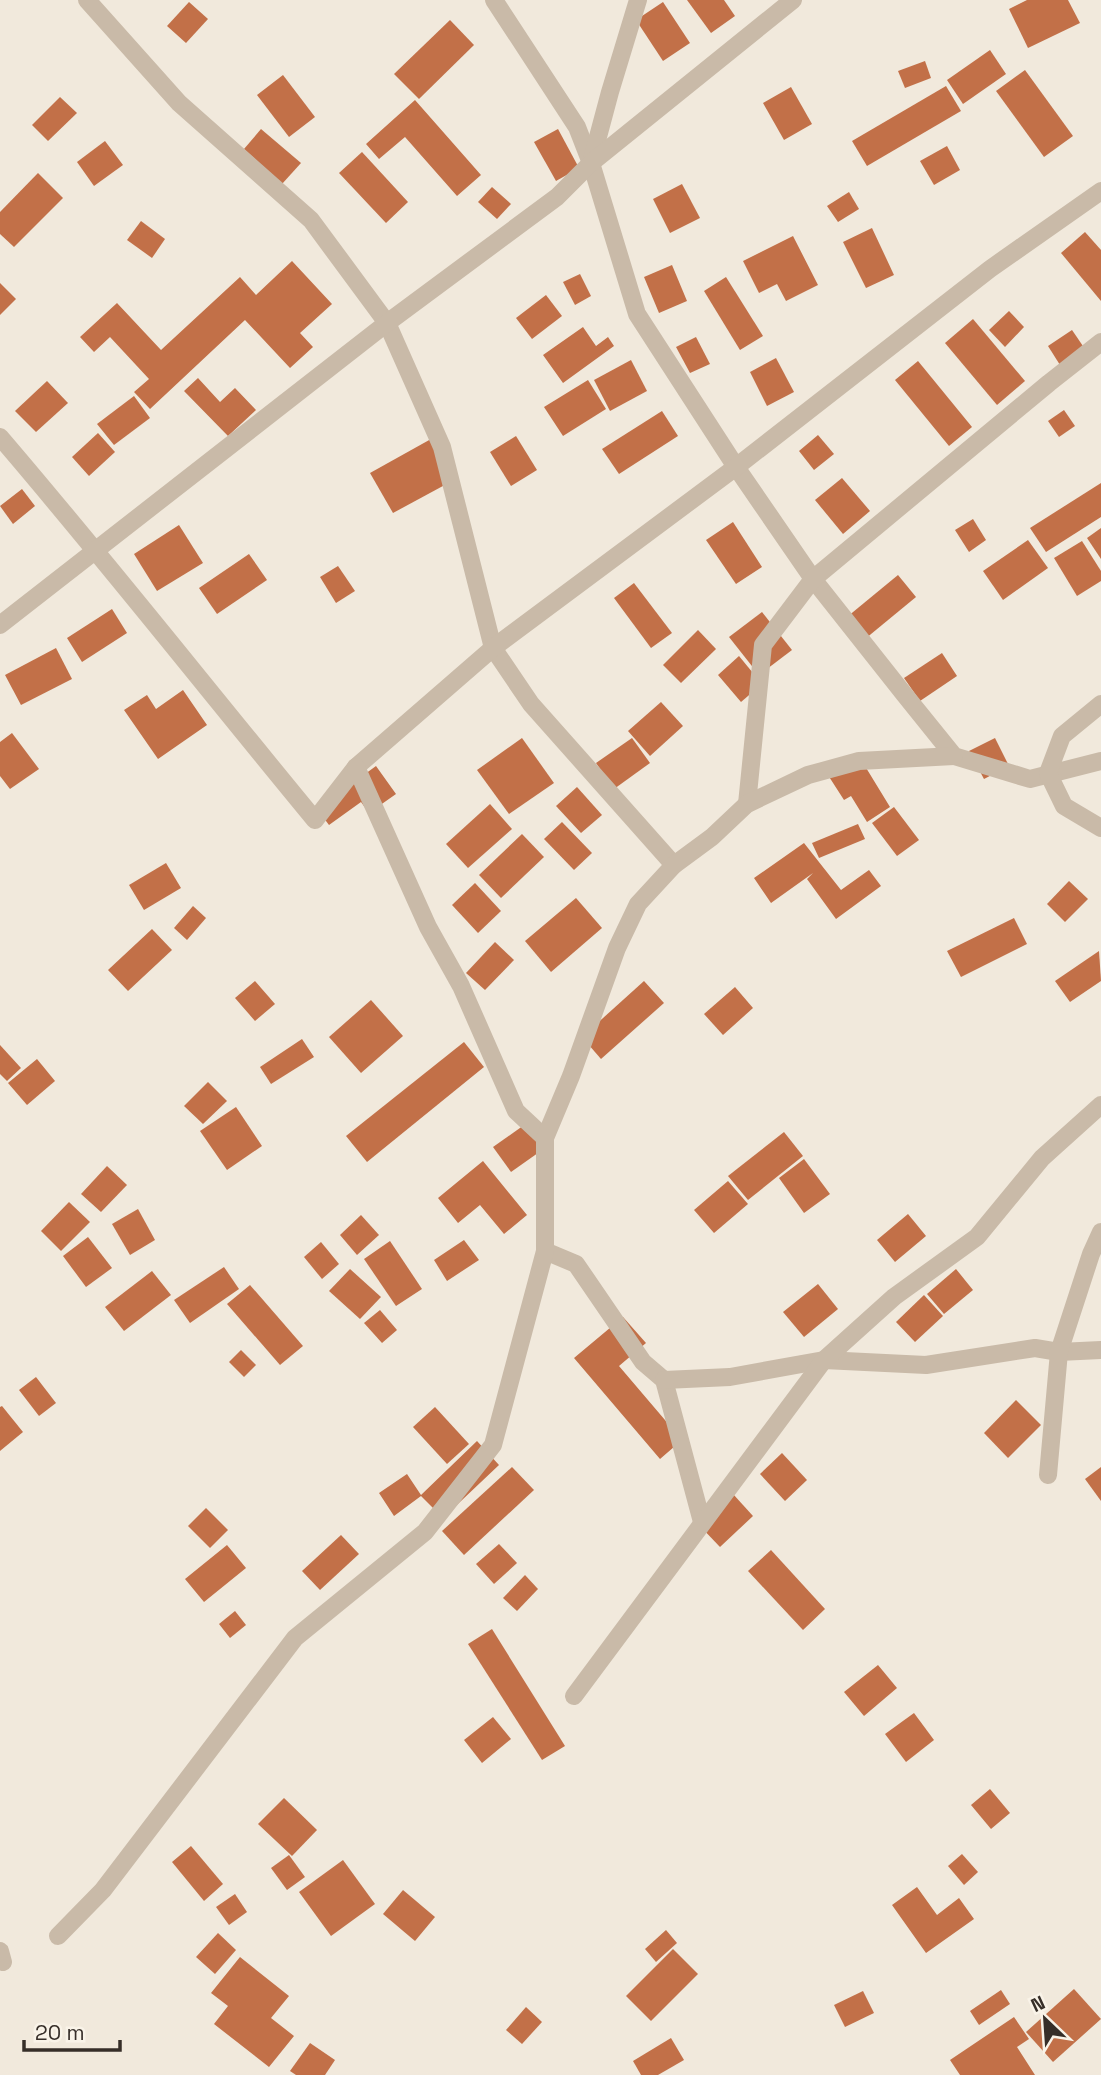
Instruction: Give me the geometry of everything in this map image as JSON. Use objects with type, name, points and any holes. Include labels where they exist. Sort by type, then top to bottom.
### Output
[{"type":"street","points":[[87,0],[179,103],[311,220],[387,323],[442,447],[493,649],[531,704],[674,865]]},
{"type":"street","points":[[494,0],[577,127],[591,163],[636,314],[813,579],[954,756]]},
{"type":"street","points":[[591,163],[638,0]]},
{"type":"street","points":[[0,625],[387,323],[557,197],[591,163],[793,0]]},
{"type":"street","points":[[0,437],[97,550],[203,685],[316,820],[356,767],[493,649],[736,467],[990,269],[1101,191]]},
{"type":"street","points":[[747,804],[763,645],[813,579],[1101,342]]},
{"type":"street","points":[[1101,704],[1062,736],[1048,773],[1064,806],[1101,828]]},
{"type":"street","points":[[58,1937],[103,1890],[295,1638],[425,1532],[493,1445],[545,1251],[544,1138],[571,1076],[617,948],[638,904],[674,865],[712,836],[747,804],[808,775],[859,761],[954,756],[1030,779],[1101,761]]},
{"type":"street","points":[[356,767],[428,927],[461,986],[516,1111],[544,1138]]},
{"type":"street","points":[[574,1696],[824,1360],[894,1297],[977,1237],[1042,1158],[1101,1105]]},
{"type":"street","points":[[1048,1475],[1059,1352],[1091,1254],[1101,1232]]},
{"type":"street","points":[[545,1251],[576,1265],[643,1362],[664,1380],[702,1522]]},
{"type":"street","points":[[664,1380],[730,1377],[824,1360],[926,1365],[1035,1348],[1059,1352],[1101,1350]]},
{"type":"building","points":[[687,0],[724,0],[735,16],[711,33]]},
{"type":"building","points":[[1027,0],[1068,0],[1080,23],[1028,48],[1009,9]]},
{"type":"building","points":[[189,2],[208,19],[186,43],[167,26]]},
{"type":"building","points":[[663,2],[690,43],[663,61],[636,20]]},
{"type":"building","points":[[450,20],[474,45],[419,99],[394,74]]},
{"type":"building","points":[[990,50],[1006,74],[963,104],[947,80]]},
{"type":"building","points":[[925,61],[931,78],[905,88],[898,71]]},
{"type":"building","points":[[1025,70],[1073,136],[1044,157],[996,91]]},
{"type":"building","points":[[283,75],[315,117],[289,137],[257,95]]},
{"type":"building","points":[[946,86],[961,111],[867,166],[852,141]]},
{"type":"building","points":[[791,87],[812,124],[784,140],[763,103]]},
{"type":"building","points":[[60,97],[77,113],[48,141],[32,125]]},
{"type":"building","points":[[415,100],[481,175],[457,196],[405,137],[379,159],[366,144]]},
{"type":"building","points":[[261,129],[301,163],[282,184],[244,149]]},
{"type":"building","points":[[558,129],[579,168],[556,181],[534,142]]},
{"type":"building","points":[[105,141],[123,165],[94,186],[77,162]]},
{"type":"building","points":[[947,146],[960,170],[934,185],[920,161]]},
{"type":"building","points":[[362,152],[408,202],[386,223],[339,173]]},
{"type":"building","points":[[38,173],[63,198],[14,247],[0,234],[0,212]]},
{"type":"building","points":[[682,184],[700,218],[670,233],[653,199]]},
{"type":"building","points":[[492,187],[511,204],[497,219],[478,202]]},
{"type":"building","points":[[849,192],[859,209],[838,222],[827,206]]},
{"type":"building","points":[[141,221],[165,239],[152,258],[127,240]]},
{"type":"building","points":[[872,228],[894,275],[866,288],[843,242]]},
{"type":"building","points":[[1085,232],[1101,250],[1101,301],[1061,253]]},
{"type":"building","points":[[793,236],[818,285],[786,301],[777,284],[759,293],[743,261]]},
{"type":"building","points":[[292,261],[332,304],[300,333],[313,347],[290,368],[245,320],[150,409],[134,392],[149,379],[110,337],[94,352],[80,337],[117,303],[161,350],[240,277],[256,295]]},
{"type":"building","points":[[672,265],[687,301],[659,313],[644,277]]},
{"type":"building","points":[[580,274],[591,296],[575,305],[563,282]]},
{"type":"building","points":[[726,277],[763,336],[740,350],[704,291]]},
{"type":"building","points":[[0,283],[16,299],[0,315]]},
{"type":"building","points":[[546,295],[562,316],[532,339],[516,318]]},
{"type":"building","points":[[1009,311],[1024,327],[1005,347],[989,330]]},
{"type":"building","points":[[973,319],[1025,381],[997,405],[945,343]]},
{"type":"building","points":[[583,327],[596,346],[608,337],[614,346],[563,383],[543,355]]},
{"type":"building","points":[[1072,330],[1085,349],[1060,365],[1048,346]]},
{"type":"building","points":[[696,337],[710,364],[690,373],[676,347]]},
{"type":"building","points":[[776,358],[794,392],[767,406],[750,372]]},
{"type":"building","points":[[631,360],[647,391],[610,411],[594,380]]},
{"type":"building","points":[[918,361],[972,427],[949,446],[895,380]]},
{"type":"building","points":[[198,378],[220,402],[235,388],[256,410],[228,436],[184,391]]},
{"type":"building","points":[[588,380],[606,409],[563,436],[544,407]]},
{"type":"building","points":[[47,381],[68,403],[36,432],[15,411]]},
{"type":"building","points":[[134,396],[150,418],[114,445],[97,424]]},
{"type":"building","points":[[1064,410],[1075,426],[1059,437],[1048,421]]},
{"type":"building","points":[[662,411],[678,436],[619,474],[602,449]]},
{"type":"building","points":[[98,433],[115,452],[89,476],[72,457]]},
{"type":"building","points":[[818,435],[834,454],[814,470],[799,451]]},
{"type":"building","points":[[516,436],[537,470],[511,486],[490,452]]},
{"type":"building","points":[[431,439],[454,480],[393,513],[370,473]]},
{"type":"building","points":[[842,478],[870,511],[843,534],[815,500]]},
{"type":"building","points":[[1101,483],[1101,517],[1046,552],[1030,528]]},
{"type":"building","points":[[22,489],[35,506],[13,524],[0,506]]},
{"type":"building","points":[[973,519],[986,540],[969,552],[955,530]]},
{"type":"building","points":[[733,522],[762,567],[736,584],[706,540]]},
{"type":"building","points":[[179,525],[203,563],[157,591],[134,554]]},
{"type":"building","points":[[1101,528],[1101,559],[1087,538]]},
{"type":"building","points":[[1028,540],[1048,568],[1003,600],[983,571]]},
{"type":"building","points":[[1082,541],[1101,571],[1101,581],[1077,596],[1054,558]]},
{"type":"building","points":[[249,554],[267,580],[217,614],[199,588]]},
{"type":"building","points":[[338,566],[355,591],[336,603],[320,577]]},
{"type":"building","points":[[898,575],[916,597],[865,639],[847,617]]},
{"type":"building","points":[[634,583],[672,633],[651,648],[614,598]]},
{"type":"building","points":[[112,609],[127,633],[82,662],[67,638]]},
{"type":"building","points":[[762,612],[792,650],[759,675],[729,637]]},
{"type":"building","points":[[698,630],[716,649],[681,683],[663,665]]},
{"type":"building","points":[[56,648],[72,679],[21,705],[5,675]]},
{"type":"building","points":[[942,653],[957,676],[920,701],[904,678]]},
{"type":"building","points":[[739,656],[762,684],[741,702],[718,675]]},
{"type":"building","points":[[183,690],[207,725],[158,759],[124,710],[147,695],[156,709]]},
{"type":"building","points":[[661,702],[683,726],[650,756],[628,731]]},
{"type":"building","points":[[12,733],[39,769],[10,789],[0,776],[0,742]]},
{"type":"building","points":[[522,738],[554,783],[509,814],[477,770]]},
{"type":"building","points":[[632,738],[650,763],[614,789],[596,763]]},
{"type":"building","points":[[995,738],[1009,766],[984,779],[969,751]]},
{"type":"building","points":[[857,753],[890,807],[867,822],[851,796],[844,800],[826,772]]},
{"type":"building","points":[[376,766],[396,794],[369,813],[361,802],[329,825],[317,809]]},
{"type":"building","points":[[577,787],[602,815],[581,833],[556,806]]},
{"type":"building","points":[[490,804],[512,829],[468,868],[446,844]]},
{"type":"building","points":[[894,807],[919,840],[897,856],[872,823]]},
{"type":"building","points":[[562,822],[592,853],[574,870],[544,839]]},
{"type":"building","points":[[858,824],[865,839],[819,858],[812,843]]},
{"type":"building","points":[[522,834],[544,857],[501,898],[479,875]]},
{"type":"building","points":[[804,843],[841,890],[869,870],[881,886],[836,919],[807,879],[813,873],[771,903],[754,878]]},
{"type":"building","points":[[166,863],[181,888],[144,910],[129,885]]},
{"type":"building","points":[[1069,881],[1088,899],[1065,922],[1047,904]]},
{"type":"building","points":[[475,883],[501,911],[478,933],[452,905]]},
{"type":"building","points":[[576,898],[602,928],[551,972],[525,941]]},
{"type":"building","points":[[193,906],[206,918],[187,940],[174,928]]},
{"type":"building","points":[[1014,918],[1027,944],[961,977],[947,951]]},
{"type":"building","points":[[152,929],[172,950],[128,991],[108,970]]},
{"type":"building","points":[[495,942],[514,960],[485,990],[466,973]]},
{"type":"building","points":[[1099,951],[1101,981],[1070,1002],[1055,981]]},
{"type":"building","points":[[255,981],[275,1004],[255,1021],[235,998]]},
{"type":"building","points":[[644,981],[664,1003],[601,1059],[582,1037]]},
{"type":"building","points":[[735,987],[753,1008],[723,1035],[704,1014]]},
{"type":"building","points":[[371,1000],[403,1036],[361,1073],[329,1037]]},
{"type":"building","points":[[302,1039],[314,1057],[271,1084],[260,1067]]},
{"type":"building","points":[[464,1042],[484,1067],[367,1162],[346,1136]]},
{"type":"building","points":[[0,1045],[21,1068],[7,1081],[0,1074]]},
{"type":"building","points":[[37,1059],[55,1081],[27,1105],[8,1083]]},
{"type":"building","points":[[208,1082],[227,1101],[203,1124],[184,1106]]},
{"type":"building","points":[[236,1107],[262,1146],[227,1170],[200,1131]]},
{"type":"building","points":[[527,1123],[545,1148],[511,1172],[493,1147]]},
{"type":"building","points":[[784,1132],[803,1156],[748,1200],[728,1176]]},
{"type":"building","points":[[804,1159],[830,1194],[804,1213],[779,1178]]},
{"type":"building","points":[[483,1161],[527,1215],[504,1234],[480,1205],[458,1223],[438,1198]]},
{"type":"building","points":[[107,1166],[127,1185],[101,1212],[81,1194]]},
{"type":"building","points":[[728,1181],[748,1204],[714,1233],[694,1210]]},
{"type":"building","points":[[69,1202],[90,1222],[61,1251],[41,1231]]},
{"type":"building","points":[[138,1209],[155,1240],[130,1255],[112,1224]]},
{"type":"building","points":[[908,1214],[926,1236],[895,1262],[877,1240]]},
{"type":"building","points":[[361,1215],[379,1235],[357,1255],[340,1235]]},
{"type":"building","points":[[88,1237],[112,1268],[86,1287],[63,1256]]},
{"type":"building","points":[[464,1240],[479,1260],[447,1281],[434,1260]]},
{"type":"building","points":[[390,1241],[422,1289],[396,1306],[364,1259]]},
{"type":"building","points":[[321,1242],[339,1264],[322,1279],[304,1257]]},
{"type":"building","points":[[224,1267],[239,1289],[190,1323],[174,1300]]},
{"type":"building","points":[[350,1269],[381,1297],[360,1319],[329,1291]]},
{"type":"building","points":[[956,1269],[973,1290],[944,1314],[927,1294]]},
{"type":"building","points":[[152,1271],[171,1295],[124,1331],[105,1307]]},
{"type":"building","points":[[818,1284],[838,1309],[804,1337],[783,1312]]},
{"type":"building","points":[[250,1285],[303,1346],[280,1365],[227,1304]]},
{"type":"building","points":[[924,1295],[943,1316],[915,1342],[896,1322]]},
{"type":"building","points":[[380,1310],[397,1330],[382,1343],[364,1323]]},
{"type":"building","points":[[623,1317],[646,1343],[619,1366],[682,1440],[660,1459],[574,1358]]},
{"type":"building","points":[[241,1350],[256,1365],[244,1377],[229,1362]]},
{"type":"building","points":[[36,1377],[56,1403],[39,1416],[19,1390]]},
{"type":"building","points":[[1016,1400],[1041,1425],[1008,1458],[984,1433]]},
{"type":"building","points":[[2,1406],[23,1432],[0,1451],[0,1407]]},
{"type":"building","points":[[435,1407],[469,1444],[447,1464],[413,1427]]},
{"type":"building","points":[[477,1441],[499,1465],[443,1518],[421,1496],[394,1516],[379,1493],[407,1474],[421,1495]]},
{"type":"building","points":[[782,1453],[807,1480],[785,1501],[760,1474]]},
{"type":"building","points":[[512,1467],[534,1490],[464,1555],[442,1531]]},
{"type":"building","points":[[1101,1467],[1101,1501],[1085,1479]]},
{"type":"building","points":[[733,1494],[753,1516],[720,1547],[699,1525]]},
{"type":"building","points":[[206,1508],[228,1530],[210,1548],[188,1526]]},
{"type":"building","points":[[341,1535],[359,1554],[320,1590],[302,1571]]},
{"type":"building","points":[[499,1544],[517,1563],[494,1584],[476,1564]]},
{"type":"building","points":[[227,1545],[246,1568],[204,1602],[185,1579]]},
{"type":"building","points":[[771,1550],[825,1609],[803,1630],[748,1571]]},
{"type":"building","points":[[525,1575],[538,1589],[517,1611],[503,1598]]},
{"type":"building","points":[[235,1611],[246,1625],[230,1638],[219,1624]]},
{"type":"building","points":[[492,1629],[565,1746],[542,1760],[468,1644]]},
{"type":"building","points":[[878,1665],[897,1688],[864,1716],[844,1692]]},
{"type":"building","points":[[914,1713],[934,1740],[906,1762],[885,1734]]},
{"type":"building","points":[[493,1717],[511,1739],[482,1763],[464,1740]]},
{"type":"building","points":[[990,1789],[1010,1813],[991,1829],[971,1805]]},
{"type":"building","points":[[284,1798],[317,1830],[292,1856],[258,1824]]},
{"type":"building","points":[[191,1846],[223,1884],[204,1901],[172,1862]]},
{"type":"building","points":[[962,1854],[978,1872],[964,1885],[948,1866]]},
{"type":"building","points":[[289,1855],[305,1877],[287,1890],[271,1868]]},
{"type":"building","points":[[343,1860],[375,1904],[331,1936],[299,1892]]},
{"type":"building","points":[[917,1887],[937,1915],[959,1898],[974,1919],[926,1953],[892,1905]]},
{"type":"building","points":[[403,1890],[435,1917],[415,1941],[383,1914]]},
{"type":"building","points":[[235,1894],[247,1912],[229,1925],[216,1907]]},
{"type":"building","points":[[666,1930],[677,1943],[656,1962],[645,1949]]},
{"type":"building","points":[[218,1933],[236,1950],[215,1974],[196,1957]]},
{"type":"building","points":[[673,1949],[698,1974],[651,2021],[626,1996]]},
{"type":"building","points":[[240,1957],[289,1996],[271,2018],[294,2036],[269,2067],[214,2024],[228,2006],[211,1993]]},
{"type":"building","points":[[1074,1989],[1101,2019],[1053,2062],[1026,2032]]},
{"type":"building","points":[[1001,1990],[1010,2004],[979,2025],[970,2011]]},
{"type":"building","points":[[863,1991],[874,2013],[845,2027],[834,2005]]},
{"type":"building","points":[[526,2007],[542,2022],[522,2044],[506,2030]]},
{"type":"building","points":[[1014,2017],[1029,2039],[1017,2047],[1035,2075],[960,2075],[950,2060]]},
{"type":"building","points":[[671,2038],[684,2060],[658,2075],[641,2075],[633,2061]]},
{"type":"building","points":[[310,2043],[335,2060],[325,2075],[296,2075],[290,2071]]}]
